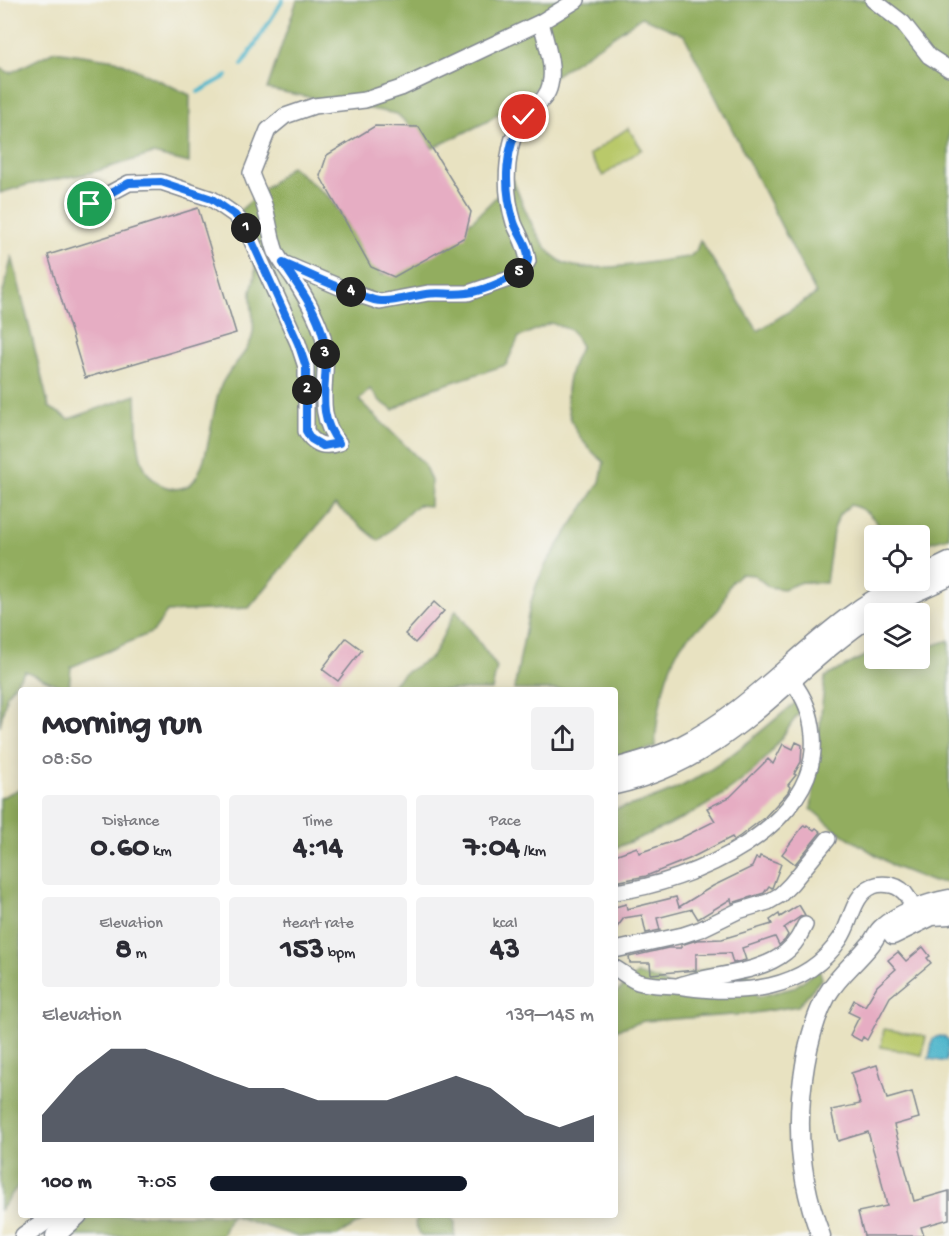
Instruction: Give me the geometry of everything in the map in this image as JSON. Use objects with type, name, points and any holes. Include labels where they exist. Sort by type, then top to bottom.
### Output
[{"type":"main road","points":[[930,571],[949,562]]},
{"type":"main road","points":[[892,603],[949,577]]},
{"type":"main road","points":[[618,767],[679,747],[711,728],[750,699],[838,622],[889,591]]},
{"type":"main road","points":[[618,784],[655,773],[704,750],[730,733],[769,702],[811,662],[864,622]]},
{"type":"main road","points":[[913,917],[929,902],[949,899]]},
{"type":"main road","points":[[821,1236],[807,1197],[799,1127],[802,1084],[817,1016],[838,979],[869,946],[881,928],[913,917],[940,916]]},
{"type":"main road","points":[[24,1236],[50,1218]]},
{"type":"main road","points":[[55,1236],[75,1218]]},
{"type":"street","points":[[90,204],[129,183],[161,182],[212,199],[235,215],[246,228],[298,343],[306,367],[306,431],[316,442],[323,446],[332,446],[339,443],[326,422],[323,403],[326,359],[323,337],[302,291],[276,253],[263,203],[251,173],[268,130],[285,116],[314,106],[365,100],[401,88],[541,22],[577,0]]},
{"type":"street","points":[[873,0],[903,23],[928,56],[949,69]]},
{"type":"street","points":[[283,263],[380,302],[428,293],[468,293],[512,278],[521,272],[528,261],[527,248],[514,223],[507,193],[508,164],[516,129],[524,117],[544,98],[551,82],[541,22]]},
{"type":"street","points":[[618,892],[643,888],[692,871],[745,845],[766,830],[786,811],[801,791],[811,769],[814,748],[812,718],[804,697],[792,681]]},
{"type":"street","points":[[618,949],[682,935],[701,929],[738,911],[768,902],[780,895],[791,884],[828,838]]},
{"type":"street","points":[[618,970],[638,982],[723,991],[749,990],[792,980],[825,957],[841,938],[857,900],[866,890],[875,885],[899,887],[909,898],[913,917]]},
{"type":"street","points":[[677,986],[697,979],[753,969],[786,953],[796,942],[805,925]]},
{"type":"green space","points":[[297,0],[949,0],[949,537],[930,542],[930,525],[878,525],[862,509],[850,505],[839,515],[833,532],[826,583],[801,582],[784,589],[769,587],[754,575],[740,574],[729,586],[719,609],[688,637],[673,659],[660,704],[655,747],[618,759],[618,687],[515,687],[530,605],[537,583],[547,562],[600,482],[604,462],[580,437],[572,423],[568,409],[569,379],[581,346],[571,330],[551,323],[519,337],[506,365],[428,390],[393,410],[380,401],[370,389],[359,400],[424,464],[431,481],[430,506],[415,507],[379,541],[335,505],[249,608],[167,612],[153,632],[71,667],[69,687],[62,687],[25,671],[7,694],[0,726],[0,304],[12,256],[49,407],[69,419],[136,395],[137,436],[143,463],[149,475],[158,483],[174,489],[190,484],[200,470],[220,388],[243,355],[253,333],[251,292],[255,265],[236,214],[291,166],[330,198],[382,275],[473,220],[513,180],[526,213],[539,236],[546,247],[562,262],[588,268],[642,264],[689,257],[696,251],[700,240],[758,331],[816,294],[684,35],[642,17],[486,122],[433,148],[397,114],[267,89]]},
{"type":"green space","points":[[54,51],[116,60],[190,95],[189,163],[153,154],[90,173],[27,185],[0,193],[0,68],[10,73]]},
{"type":"green space","points":[[628,128],[642,149],[603,176],[589,155]]},
{"type":"green space","points":[[456,610],[497,667],[493,687],[391,687],[403,674],[432,657]]},
{"type":"green space","points":[[949,640],[949,882],[933,882],[895,867],[836,830],[811,809],[825,677],[864,656],[864,669],[930,669],[930,647]]},
{"type":"green space","points":[[796,702],[802,709],[766,758],[733,787],[676,822],[618,847],[618,808],[643,802],[691,781],[713,768]]},
{"type":"green space","points":[[18,789],[18,1186],[0,1210],[0,798]]},
{"type":"green space","points":[[738,962],[753,979],[757,997],[793,988],[819,969],[822,978],[798,1006],[748,1014],[644,1021],[618,1029],[618,991],[637,974],[658,980],[687,997],[696,998],[706,984],[690,973]]},
{"type":"green space","points":[[884,1029],[926,1036],[922,1055],[881,1047]]},
{"type":"green space","points":[[90,1218],[230,1218],[222,1236],[71,1236]]},
{"type":"green space","points":[[240,1218],[368,1218],[337,1236],[295,1236]]},
{"type":"green space","points":[[418,1218],[452,1218],[455,1222],[455,1236],[421,1236],[415,1223]]},
{"type":"water","points":[[940,1036],[949,1041],[946,1062],[929,1059],[933,1038]]},
{"type":"building","points":[[375,126],[419,127],[471,212],[465,237],[394,277],[371,267],[320,176],[327,155]]},
{"type":"building","points":[[198,208],[236,333],[85,378],[48,255]]},
{"type":"building","points":[[434,602],[444,611],[415,643],[405,634]]},
{"type":"building","points":[[346,638],[362,650],[338,681],[322,669]]},
{"type":"building","points":[[796,742],[802,745],[801,762],[794,774],[796,775],[788,785],[790,787],[788,792],[765,817],[734,840],[732,837],[689,859],[646,876],[618,881],[618,854],[637,847],[639,853],[679,839],[715,821],[707,808],[730,797],[768,759],[773,764],[783,744],[793,749]]},
{"type":"building","points":[[804,825],[821,832],[795,864],[782,854]]},
{"type":"building","points":[[760,856],[781,864],[772,888],[769,886],[764,893],[732,903],[731,899],[698,919],[692,909],[657,918],[660,930],[646,933],[642,915],[624,918],[618,926],[618,906],[626,904],[627,909],[676,897],[679,907],[713,886],[752,867],[756,858],[759,859]]},
{"type":"building","points":[[799,905],[805,915],[784,928],[788,935],[785,940],[779,945],[775,937],[742,948],[746,960],[733,963],[730,953],[696,954],[696,970],[651,974],[650,963],[630,963],[629,957],[668,948],[681,948],[681,945],[697,940],[722,939],[772,924],[770,920],[779,914],[780,917]]},
{"type":"building","points":[[923,947],[930,956],[927,958],[931,963],[890,997],[867,1040],[863,1037],[861,1041],[850,1035],[859,1017],[848,1012],[854,1000],[865,1006],[877,986],[896,969],[888,960],[898,952],[906,961]]},
{"type":"building","points":[[877,1065],[887,1099],[912,1092],[919,1118],[894,1125],[914,1201],[949,1191],[949,1219],[921,1227],[924,1236],[864,1236],[858,1212],[887,1206],[880,1174],[868,1132],[838,1141],[831,1110],[860,1104],[851,1073]]},
{"type":"waterway","points":[[242,65],[283,0]]},
{"type":"waterway","points":[[198,92],[227,76]]},
{"type":"route","points":[[90,204],[129,183],[161,182],[212,199],[235,215],[246,228],[298,343],[306,367],[308,386],[306,431],[316,442],[323,446],[332,446],[339,443],[326,422],[323,403],[326,359],[323,337],[302,291],[283,263],[380,302],[428,293],[468,293],[512,278],[521,272],[528,261],[527,248],[514,223],[507,193],[511,143],[524,117]]}]
